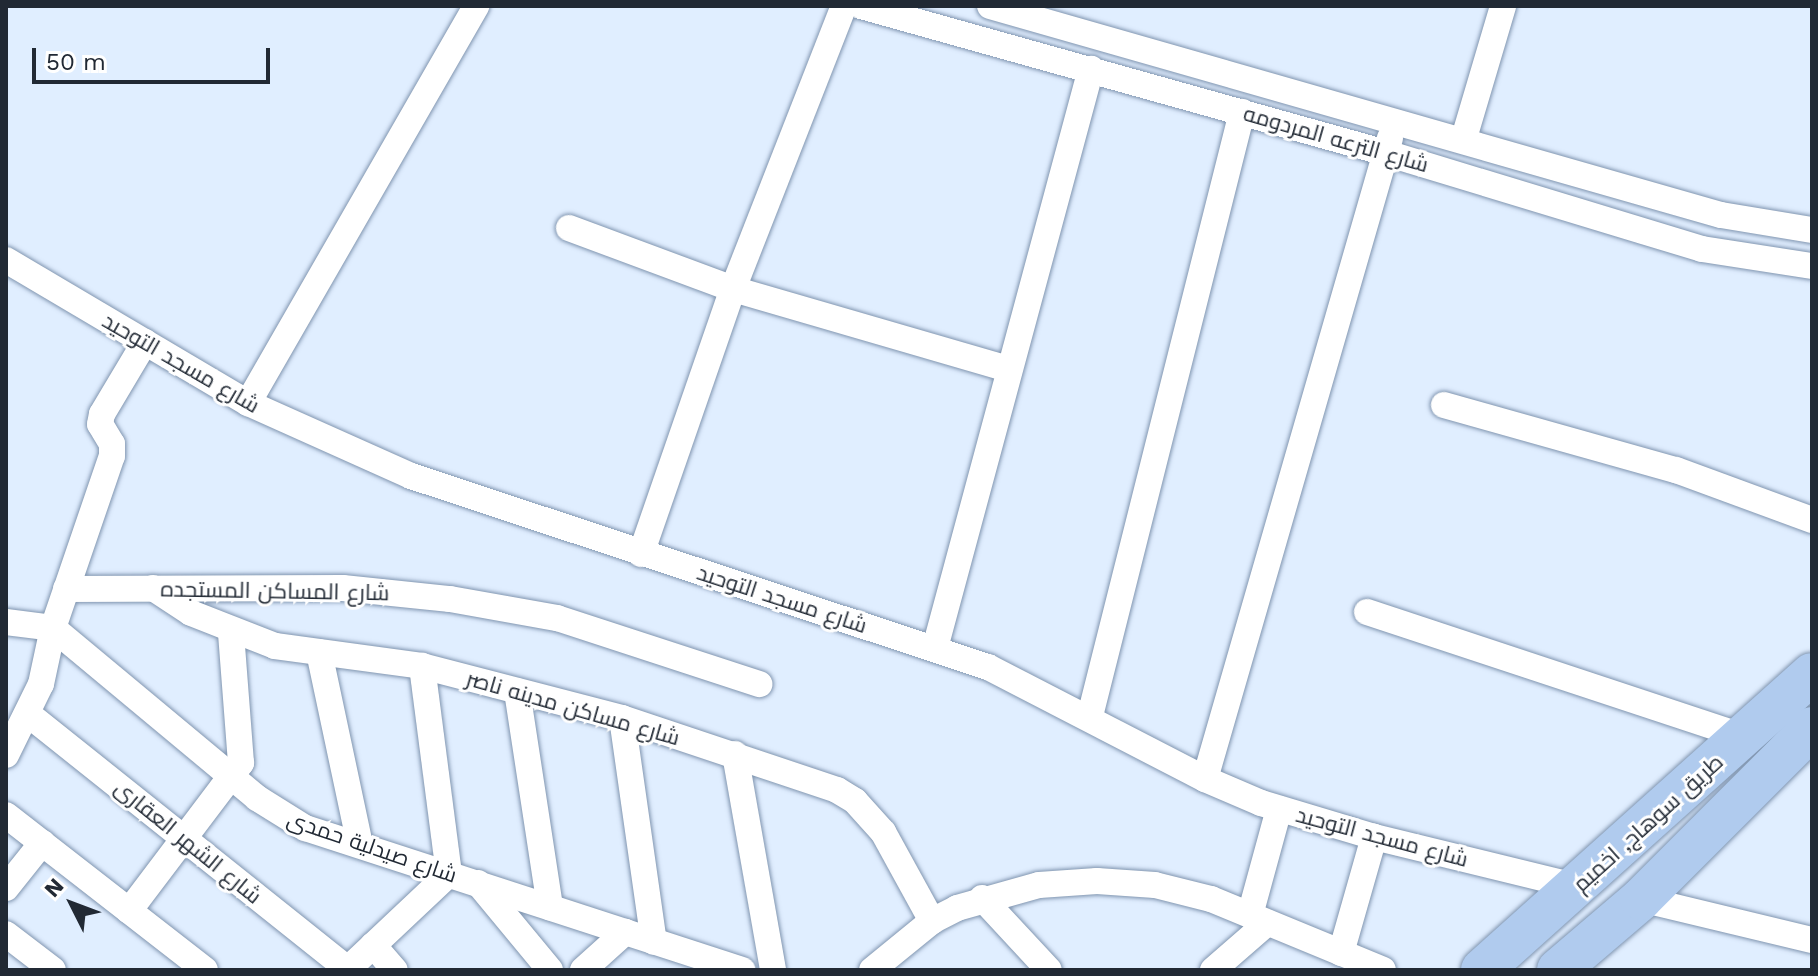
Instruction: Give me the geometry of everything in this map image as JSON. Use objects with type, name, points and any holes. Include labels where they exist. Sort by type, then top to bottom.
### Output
[{"type":"main road","name":"طريق سوهاج, اخميم","points":[[1482,970],[1579,887],[1812,674]]},
{"type":"main road","name":"طريق سوهاج, اخميم","points":[[1558,970],[1641,899],[1812,728]]},
{"type":"street","points":[[248,403],[476,6]]},
{"type":"street","points":[[641,554],[733,289],[844,6]]},
{"type":"street","name":"شارع الترعه المردومه","points":[[861,6],[1386,153],[1702,249],[1812,266]]},
{"type":"street","name":"شارع الترعه المردومه","points":[[990,6],[1464,138],[1721,215],[1812,230]]},
{"type":"street","points":[[1464,138],[1503,6]]},
{"type":"street","points":[[935,648],[1091,69]]},
{"type":"street","points":[[1090,716],[1242,112]]},
{"type":"street","points":[[1205,779],[1395,120]]},
{"type":"street","points":[[569,228],[733,289],[1009,369]]},
{"type":"street","name":"شارع مسجد التوحيد","points":[[6,260],[248,403],[411,476],[935,648],[1040,689],[1205,779],[1279,809],[1374,837],[1579,887]]},
{"type":"street","points":[[6,755],[28,714],[53,628],[112,456],[102,414],[145,342]]},
{"type":"street","points":[[1444,405],[1676,470],[1812,520]]},
{"type":"street","name":"شارع مساكن مدينه ناصر","points":[[153,588],[231,633],[319,652],[422,666],[622,718],[735,754],[855,801],[883,832],[932,921]]},
{"type":"street","name":"شارع المساكن المستجده","points":[[66,589],[343,588],[450,599],[557,618],[759,684]]},
{"type":"street","points":[[1367,612],[1744,737]]},
{"type":"street","points":[[6,622],[53,628]]},
{"type":"street","name":"شارع صيدلية حمدى","points":[[53,628],[279,815],[360,845],[743,970]]},
{"type":"street","points":[[129,911],[233,778],[242,749],[231,633]]},
{"type":"street","points":[[319,652],[360,845]]},
{"type":"street","points":[[348,970],[449,874],[422,666]]},
{"type":"street","points":[[517,691],[550,907]]},
{"type":"street","name":"شارع الشهر العقارى","points":[[28,714],[348,970]]},
{"type":"street","points":[[622,718],[654,942]]},
{"type":"street","points":[[735,754],[773,970]]},
{"type":"street","points":[[1213,970],[1258,919],[1279,809]]},
{"type":"street","points":[[6,815],[196,968]]},
{"type":"street","points":[[872,970],[932,921],[982,898],[1039,885],[1097,881],[1155,885],[1258,919],[1359,964],[1374,837]]},
{"type":"street","points":[[6,888],[42,843]]},
{"type":"street","points":[[478,883],[550,970]]},
{"type":"street","points":[[982,898],[1049,970]]},
{"type":"street","points":[[1641,899],[1812,940]]},
{"type":"street","points":[[583,970],[625,932]]},
{"type":"street","points":[[6,934],[53,970]]},
{"type":"street","points":[[373,945],[395,970]]}]
